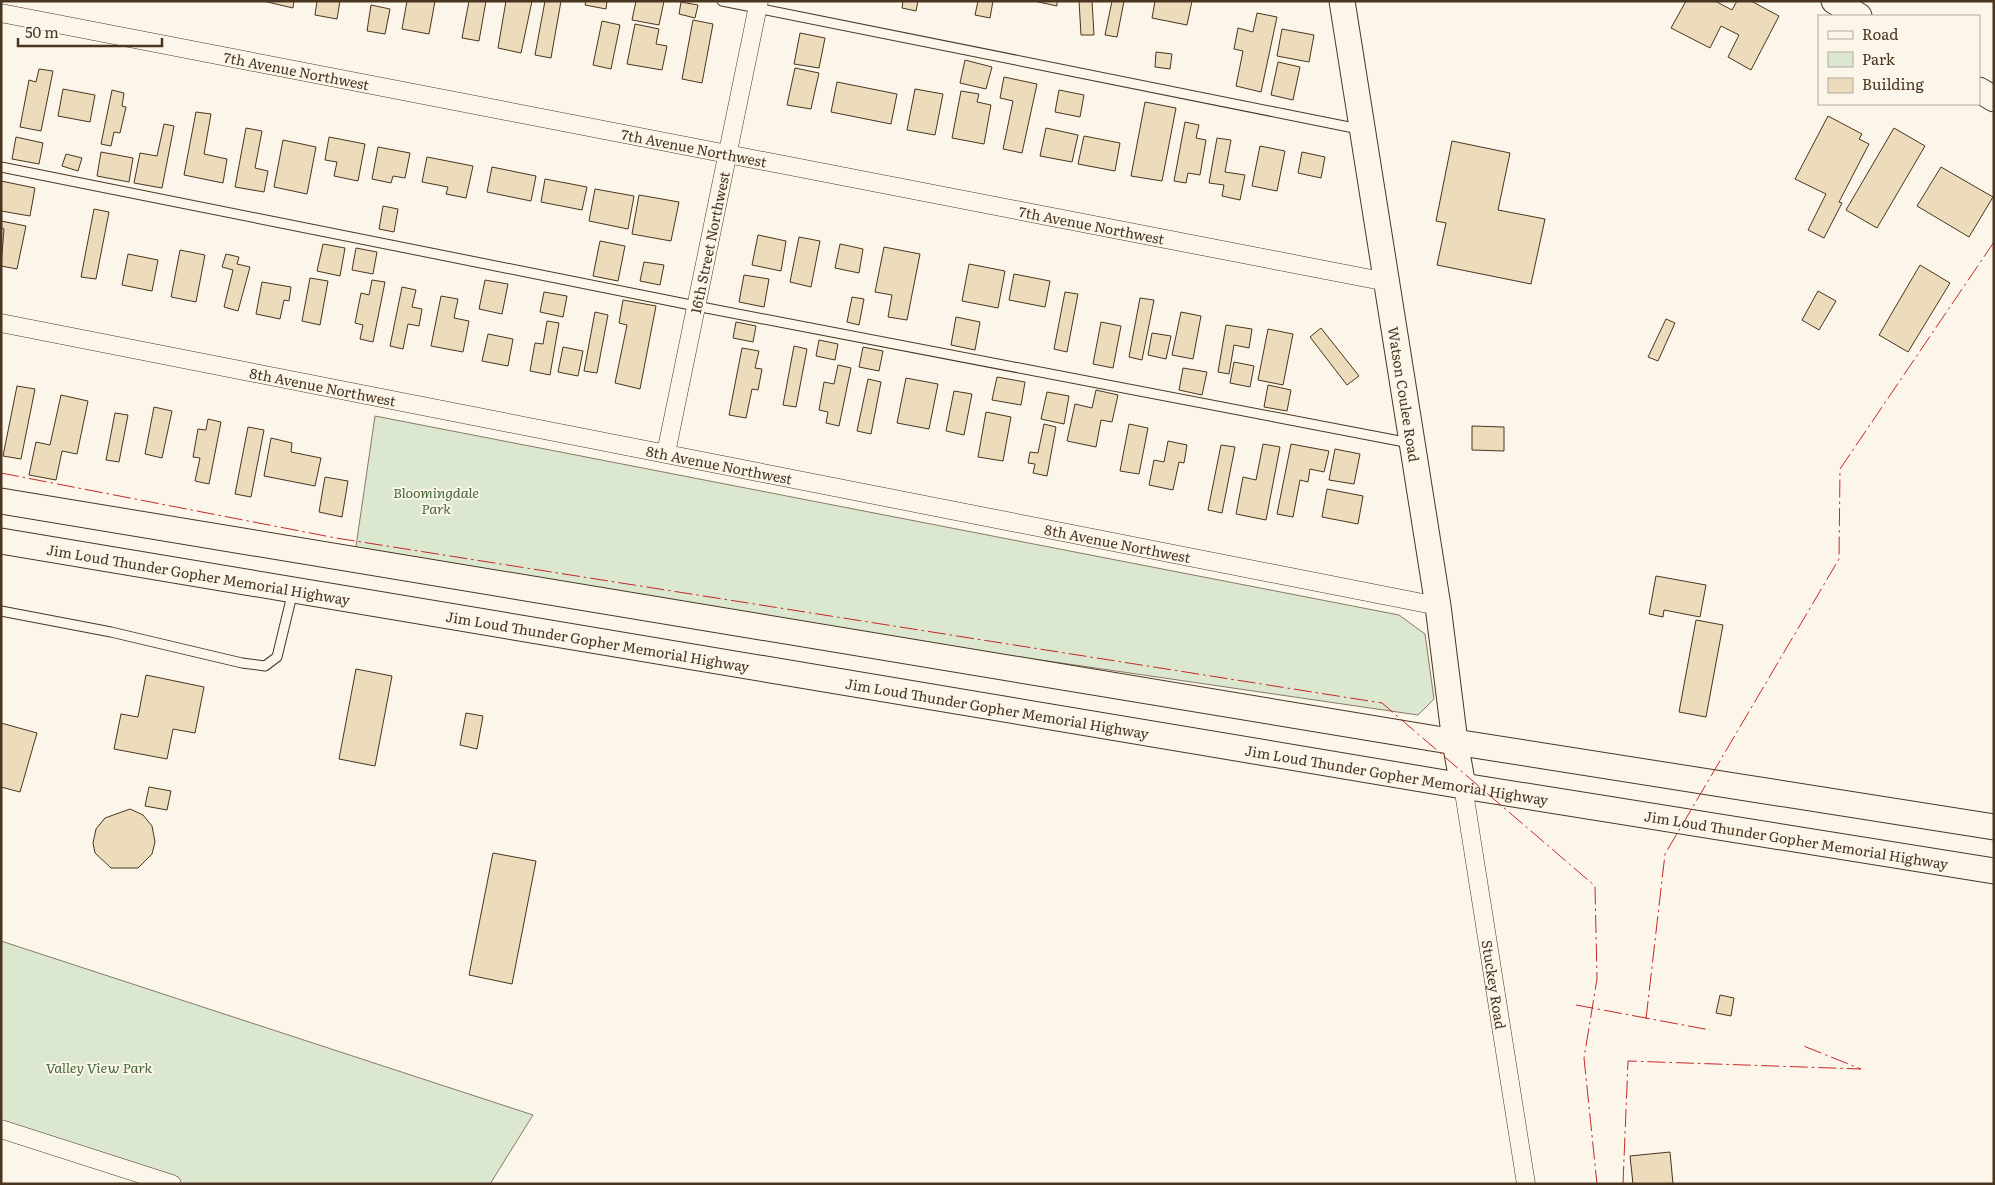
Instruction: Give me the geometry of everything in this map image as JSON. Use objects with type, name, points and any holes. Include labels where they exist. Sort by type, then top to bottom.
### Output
[{"type":"main road","name":"Watson Coulee Road","points":[[1342,1],[1438,606],[1455,742],[1463,786]]},
{"type":"main road","points":[[1834,1],[1857,15]]},
{"type":"main road","points":[[1980,91],[1994,99]]},
{"type":"main road","points":[[1,501],[1455,742],[1994,827]]},
{"type":"main road","name":"Jim Loud Thunder Gopher Memorial Highway","points":[[1,541],[1463,786],[1994,871]]},
{"type":"street","name":"16th Street Northwest","points":[[666,453],[759,5]]},
{"type":"street","name":"7th Avenue Northwest","points":[[1,13],[1388,282]]},
{"type":"street","name":"8th Avenue Northwest","points":[[1,323],[1438,606]]},
{"type":"street","name":"Stuckey Road","points":[[1463,786],[1526,1184]]},
{"type":"street","points":[[1,1129],[172,1184]]},
{"type":"lane","points":[[722,1],[759,5],[1363,130]]},
{"type":"lane","points":[[1,167],[696,306],[1413,444]]},
{"type":"lane","points":[[1,611],[111,632],[242,663],[265,666],[277,657],[293,589]]},
{"type":"green space","name":"Bloomingdale Park","points":[[375,416],[1399,615],[1425,634],[1434,699],[1418,715],[354,560]]},
{"type":"green space","name":"Valley View Park","points":[[1,941],[533,1115],[490,1184],[172,1184],[1,1130]]},
{"type":"building","points":[[263,1],[294,1],[293,8]]},
{"type":"building","points":[[317,1],[340,1],[337,19],[315,15]]},
{"type":"building","points":[[407,1],[435,1],[429,34],[402,29]]},
{"type":"building","points":[[469,1],[486,1],[479,41],[462,38]]},
{"type":"building","points":[[506,1],[532,1],[521,53],[498,48]]},
{"type":"building","points":[[545,1],[561,1],[551,58],[535,55]]},
{"type":"building","points":[[586,1],[607,1],[606,9],[585,5]]},
{"type":"building","points":[[636,1],[664,1],[659,25],[632,20]]},
{"type":"building","points":[[903,1],[918,1],[916,11],[902,8]]},
{"type":"building","points":[[978,1],[993,1],[990,18],[975,15]]},
{"type":"building","points":[[1034,1],[1057,1],[1057,6]]},
{"type":"building","points":[[1079,1],[1092,1],[1094,35],[1081,35]]},
{"type":"building","points":[[1112,1],[1124,1],[1117,37],[1105,35]]},
{"type":"building","points":[[1155,1],[1192,1],[1187,25],[1152,18]]},
{"type":"building","points":[[1686,1],[1715,1],[1732,10],[1737,1],[1751,1],[1779,16],[1751,70],[1728,57],[1739,35],[1721,26],[1710,48],[1671,28]]},
{"type":"building","points":[[681,2],[698,5],[695,18],[679,14]]},
{"type":"building","points":[[371,5],[390,9],[385,34],[367,31]]},
{"type":"building","points":[[1257,13],[1277,17],[1261,92],[1236,86],[1243,51],[1234,49],[1238,28],[1253,32]]},
{"type":"building","points":[[693,20],[713,24],[702,83],[682,79]]},
{"type":"building","points":[[602,21],[620,25],[611,69],[593,65]]},
{"type":"building","points":[[635,24],[659,29],[656,44],[667,46],[662,70],[627,64]]},
{"type":"building","points":[[1282,29],[1314,35],[1309,62],[1277,56]]},
{"type":"building","points":[[800,33],[825,38],[819,68],[794,64]]},
{"type":"building","points":[[1156,52],[1172,54],[1170,69],[1155,67]]},
{"type":"building","points":[[965,60],[992,67],[986,89],[960,83]]},
{"type":"building","points":[[1278,62],[1300,67],[1293,100],[1271,95]]},
{"type":"building","points":[[795,68],[819,73],[811,109],[787,105]]},
{"type":"building","points":[[39,69],[53,71],[41,131],[20,127],[29,80],[36,82]]},
{"type":"building","points":[[1004,77],[1037,84],[1022,153],[1003,149],[1013,101],[1000,98]]},
{"type":"building","points":[[837,82],[897,94],[891,124],[831,112]]},
{"type":"building","points":[[63,89],[95,95],[90,122],[58,116]]},
{"type":"building","points":[[915,89],[943,94],[935,135],[907,130]]},
{"type":"building","points":[[112,90],[124,93],[122,106],[126,107],[120,133],[114,132],[111,146],[101,144]]},
{"type":"building","points":[[1059,90],[1084,95],[1080,117],[1055,112]]},
{"type":"building","points":[[961,91],[979,94],[977,102],[991,105],[984,144],[952,138]]},
{"type":"building","points":[[1145,102],[1176,108],[1162,181],[1131,176]]},
{"type":"building","points":[[196,112],[211,114],[204,154],[227,159],[223,183],[184,175]]},
{"type":"building","points":[[1828,116],[1862,134],[1859,139],[1869,144],[1839,202],[1842,203],[1824,238],[1808,230],[1826,194],[1795,179]]},
{"type":"building","points":[[1185,122],[1199,125],[1196,138],[1206,140],[1200,175],[1188,173],[1186,183],[1174,181]]},
{"type":"building","points":[[164,124],[174,126],[162,188],[134,183],[140,153],[157,156]]},
{"type":"building","points":[[246,128],[262,131],[255,168],[268,171],[264,192],[235,187]]},
{"type":"building","points":[[1046,128],[1078,135],[1072,162],[1040,156]]},
{"type":"building","points":[[1894,128],[1925,146],[1877,228],[1846,210]]},
{"type":"building","points":[[1084,136],[1120,143],[1115,171],[1078,164]]},
{"type":"building","points":[[16,137],[43,143],[39,164],[12,159]]},
{"type":"building","points":[[329,137],[365,144],[358,181],[334,176],[337,162],[325,160]]},
{"type":"building","points":[[1217,138],[1231,140],[1225,172],[1245,175],[1240,200],[1222,196],[1224,185],[1209,183]]},
{"type":"building","points":[[283,140],[316,147],[307,194],[274,187]]},
{"type":"building","points":[[1452,141],[1510,153],[1498,210],[1545,219],[1531,284],[1437,265],[1446,223],[1436,221]]},
{"type":"building","points":[[1260,146],[1285,151],[1277,191],[1252,186]]},
{"type":"building","points":[[378,147],[410,153],[405,178],[393,176],[391,183],[372,179]]},
{"type":"building","points":[[101,152],[133,158],[129,182],[97,176]]},
{"type":"building","points":[[1302,152],[1325,157],[1321,178],[1298,173]]},
{"type":"building","points":[[66,154],[82,158],[78,171],[62,166]]},
{"type":"building","points":[[427,157],[473,166],[466,198],[446,194],[448,187],[422,182]]},
{"type":"building","points":[[492,167],[536,176],[531,201],[487,192]]},
{"type":"building","points":[[1941,167],[1993,197],[1969,237],[1917,206]]},
{"type":"building","points":[[545,179],[587,187],[582,210],[541,202]]},
{"type":"building","points":[[1,181],[35,188],[30,216],[1,211]]},
{"type":"building","points":[[595,189],[634,196],[628,229],[589,221]]},
{"type":"building","points":[[639,195],[679,202],[671,241],[632,234]]},
{"type":"building","points":[[383,206],[398,209],[394,232],[379,229]]},
{"type":"building","points":[[94,209],[109,212],[96,279],[81,277]]},
{"type":"building","points":[[1,221],[26,226],[17,269],[1,266],[4,229],[1,228]]},
{"type":"building","points":[[758,235],[786,241],[781,271],[752,265]]},
{"type":"building","points":[[799,237],[820,241],[811,287],[790,282]]},
{"type":"building","points":[[600,241],[625,246],[618,281],[593,276]]},
{"type":"building","points":[[323,244],[345,248],[340,276],[317,271]]},
{"type":"building","points":[[840,244],[863,249],[859,273],[835,268]]},
{"type":"building","points":[[884,247],[920,254],[907,320],[888,317],[892,295],[875,292]]},
{"type":"building","points":[[356,248],[377,252],[373,274],[352,270]]},
{"type":"building","points":[[180,250],[205,255],[196,302],[171,297]]},
{"type":"building","points":[[128,254],[158,260],[152,291],[122,285]]},
{"type":"building","points":[[226,254],[239,257],[237,264],[250,267],[238,311],[224,307],[233,270],[222,267]]},
{"type":"building","points":[[644,262],[664,265],[660,285],[640,281]]},
{"type":"building","points":[[969,264],[1005,271],[998,308],[962,301]]},
{"type":"building","points":[[1920,265],[1950,283],[1908,352],[1879,335]]},
{"type":"building","points":[[1014,274],[1050,281],[1045,307],[1009,300]]},
{"type":"building","points":[[744,275],[769,279],[764,307],[739,302]]},
{"type":"building","points":[[310,278],[328,281],[320,325],[302,321]]},
{"type":"building","points":[[372,280],[385,282],[373,342],[360,339],[363,325],[355,323],[361,293],[369,295]]},
{"type":"building","points":[[485,280],[508,284],[502,314],[479,309]]},
{"type":"building","points":[[262,282],[291,287],[289,301],[284,300],[280,319],[256,314]]},
{"type":"building","points":[[402,287],[416,290],[412,307],[422,309],[419,326],[408,324],[403,349],[390,346]]},
{"type":"building","points":[[1818,291],[1836,301],[1819,330],[1802,320]]},
{"type":"building","points":[[544,292],[567,296],[563,317],[540,312]]},
{"type":"building","points":[[1065,292],[1078,294],[1067,352],[1054,349]]},
{"type":"building","points":[[441,296],[458,299],[454,318],[469,321],[463,352],[431,346]]},
{"type":"building","points":[[852,297],[864,299],[859,325],[847,322]]},
{"type":"building","points":[[1140,298],[1154,300],[1142,360],[1129,357]]},
{"type":"building","points":[[623,300],[656,306],[640,389],[615,383],[627,325],[619,323]]},
{"type":"building","points":[[595,312],[608,315],[597,373],[584,371]]},
{"type":"building","points":[[1181,312],[1201,316],[1193,359],[1172,355]]},
{"type":"building","points":[[956,317],[980,322],[975,350],[951,345]]},
{"type":"building","points":[[1666,319],[1675,323],[1658,361],[1648,357]]},
{"type":"building","points":[[547,321],[559,323],[550,375],[530,371],[535,343],[543,344]]},
{"type":"building","points":[[736,322],[756,326],[753,342],[733,338]]},
{"type":"building","points":[[1101,322],[1121,326],[1113,368],[1093,364]]},
{"type":"building","points":[[1226,325],[1252,329],[1249,348],[1234,345],[1229,374],[1218,372]]},
{"type":"building","points":[[1321,328],[1359,376],[1347,385],[1310,337]]},
{"type":"building","points":[[1268,329],[1293,334],[1283,385],[1258,380]]},
{"type":"building","points":[[1152,333],[1171,336],[1166,359],[1148,355]]},
{"type":"building","points":[[488,334],[513,339],[508,366],[482,361]]},
{"type":"building","points":[[819,340],[838,344],[835,360],[816,356]]},
{"type":"building","points":[[794,346],[807,349],[796,407],[783,405]]},
{"type":"building","points":[[563,347],[583,351],[578,376],[558,372]]},
{"type":"building","points":[[863,347],[883,351],[879,371],[859,367]]},
{"type":"building","points":[[742,348],[759,351],[755,368],[762,369],[758,390],[752,389],[746,418],[729,415]]},
{"type":"building","points":[[1234,362],[1254,366],[1250,387],[1230,383]]},
{"type":"building","points":[[838,365],[851,368],[839,426],[826,423],[828,412],[819,410],[824,382],[834,384]]},
{"type":"building","points":[[1183,368],[1207,372],[1202,395],[1179,390]]},
{"type":"building","points":[[997,377],[1025,382],[1021,405],[992,400]]},
{"type":"building","points":[[906,378],[938,384],[929,429],[897,423]]},
{"type":"building","points":[[868,379],[881,382],[871,434],[857,431]]},
{"type":"building","points":[[1268,385],[1291,390],[1287,411],[1264,407]]},
{"type":"building","points":[[17,386],[35,389],[21,459],[3,456]]},
{"type":"building","points":[[1096,390],[1118,395],[1112,422],[1101,420],[1096,447],[1067,441],[1075,404],[1092,408]]},
{"type":"building","points":[[954,391],[972,394],[964,435],[946,431]]},
{"type":"building","points":[[1047,392],[1069,396],[1064,424],[1041,419]]},
{"type":"building","points":[[61,395],[88,401],[77,454],[62,451],[56,480],[29,475],[36,442],[50,445]]},
{"type":"building","points":[[154,407],[172,411],[162,458],[145,454]]},
{"type":"building","points":[[986,412],[1011,417],[1003,461],[978,457]]},
{"type":"building","points":[[115,413],[128,415],[119,462],[106,460]]},
{"type":"building","points":[[208,419],[221,422],[209,484],[195,481],[200,458],[193,457],[198,429],[206,430]]},
{"type":"building","points":[[1044,424],[1056,427],[1047,476],[1033,473],[1035,464],[1028,463],[1030,452],[1038,453]]},
{"type":"building","points":[[1129,424],[1148,428],[1139,474],[1120,471]]},
{"type":"building","points":[[1472,426],[1504,427],[1504,451],[1472,450]]},
{"type":"building","points":[[248,427],[264,430],[251,497],[235,494]]},
{"type":"building","points":[[271,438],[292,443],[291,452],[321,458],[315,486],[264,476]]},
{"type":"building","points":[[1168,441],[1187,445],[1184,463],[1179,462],[1173,490],[1149,485],[1154,460],[1164,462]]},
{"type":"building","points":[[1263,444],[1280,447],[1266,520],[1236,514],[1243,477],[1256,480]]},
{"type":"building","points":[[1291,444],[1329,451],[1324,472],[1310,469],[1308,482],[1300,480],[1293,517],[1277,514]]},
{"type":"building","points":[[1221,445],[1235,447],[1222,513],[1208,510]]},
{"type":"building","points":[[1335,449],[1360,454],[1354,484],[1329,480]]},
{"type":"building","points":[[325,477],[348,481],[342,517],[319,512]]},
{"type":"building","points":[[1327,489],[1363,496],[1358,524],[1322,517]]},
{"type":"building","points":[[1656,576],[1706,585],[1700,617],[1664,610],[1663,617],[1649,614]]},
{"type":"building","points":[[1696,620],[1723,625],[1706,717],[1679,712]]},
{"type":"building","points":[[356,669],[392,676],[375,766],[339,759]]},
{"type":"building","points":[[146,675],[204,687],[195,733],[173,729],[167,759],[114,749],[121,714],[138,717]]},
{"type":"building","points":[[466,713],[483,716],[477,749],[460,745]]},
{"type":"building","points":[[1,723],[37,733],[20,792],[1,787]]},
{"type":"building","points":[[149,787],[171,791],[167,810],[145,806]]},
{"type":"building","points":[[130,809],[143,815],[152,826],[155,842],[152,854],[138,868],[111,868],[95,853],[93,843],[96,829],[105,818]]},
{"type":"building","points":[[493,853],[536,861],[512,984],[469,975]]},
{"type":"building","points":[[1720,995],[1734,998],[1731,1016],[1716,1013]]},
{"type":"building","points":[[1670,1152],[1673,1184],[1633,1184],[1630,1156]]},
{"type":"power","points":[[1646,1019],[1665,854],[1839,559],[1840,469],[1994,242]]},
{"type":"power","points":[[1,473],[336,538],[1382,703],[1595,886],[1597,979],[1584,1058],[1597,1184]]},
{"type":"power","points":[[1576,1005],[1710,1030]]},
{"type":"power","points":[[1623,1184],[1628,1061],[1861,1069],[1801,1045]]}]
